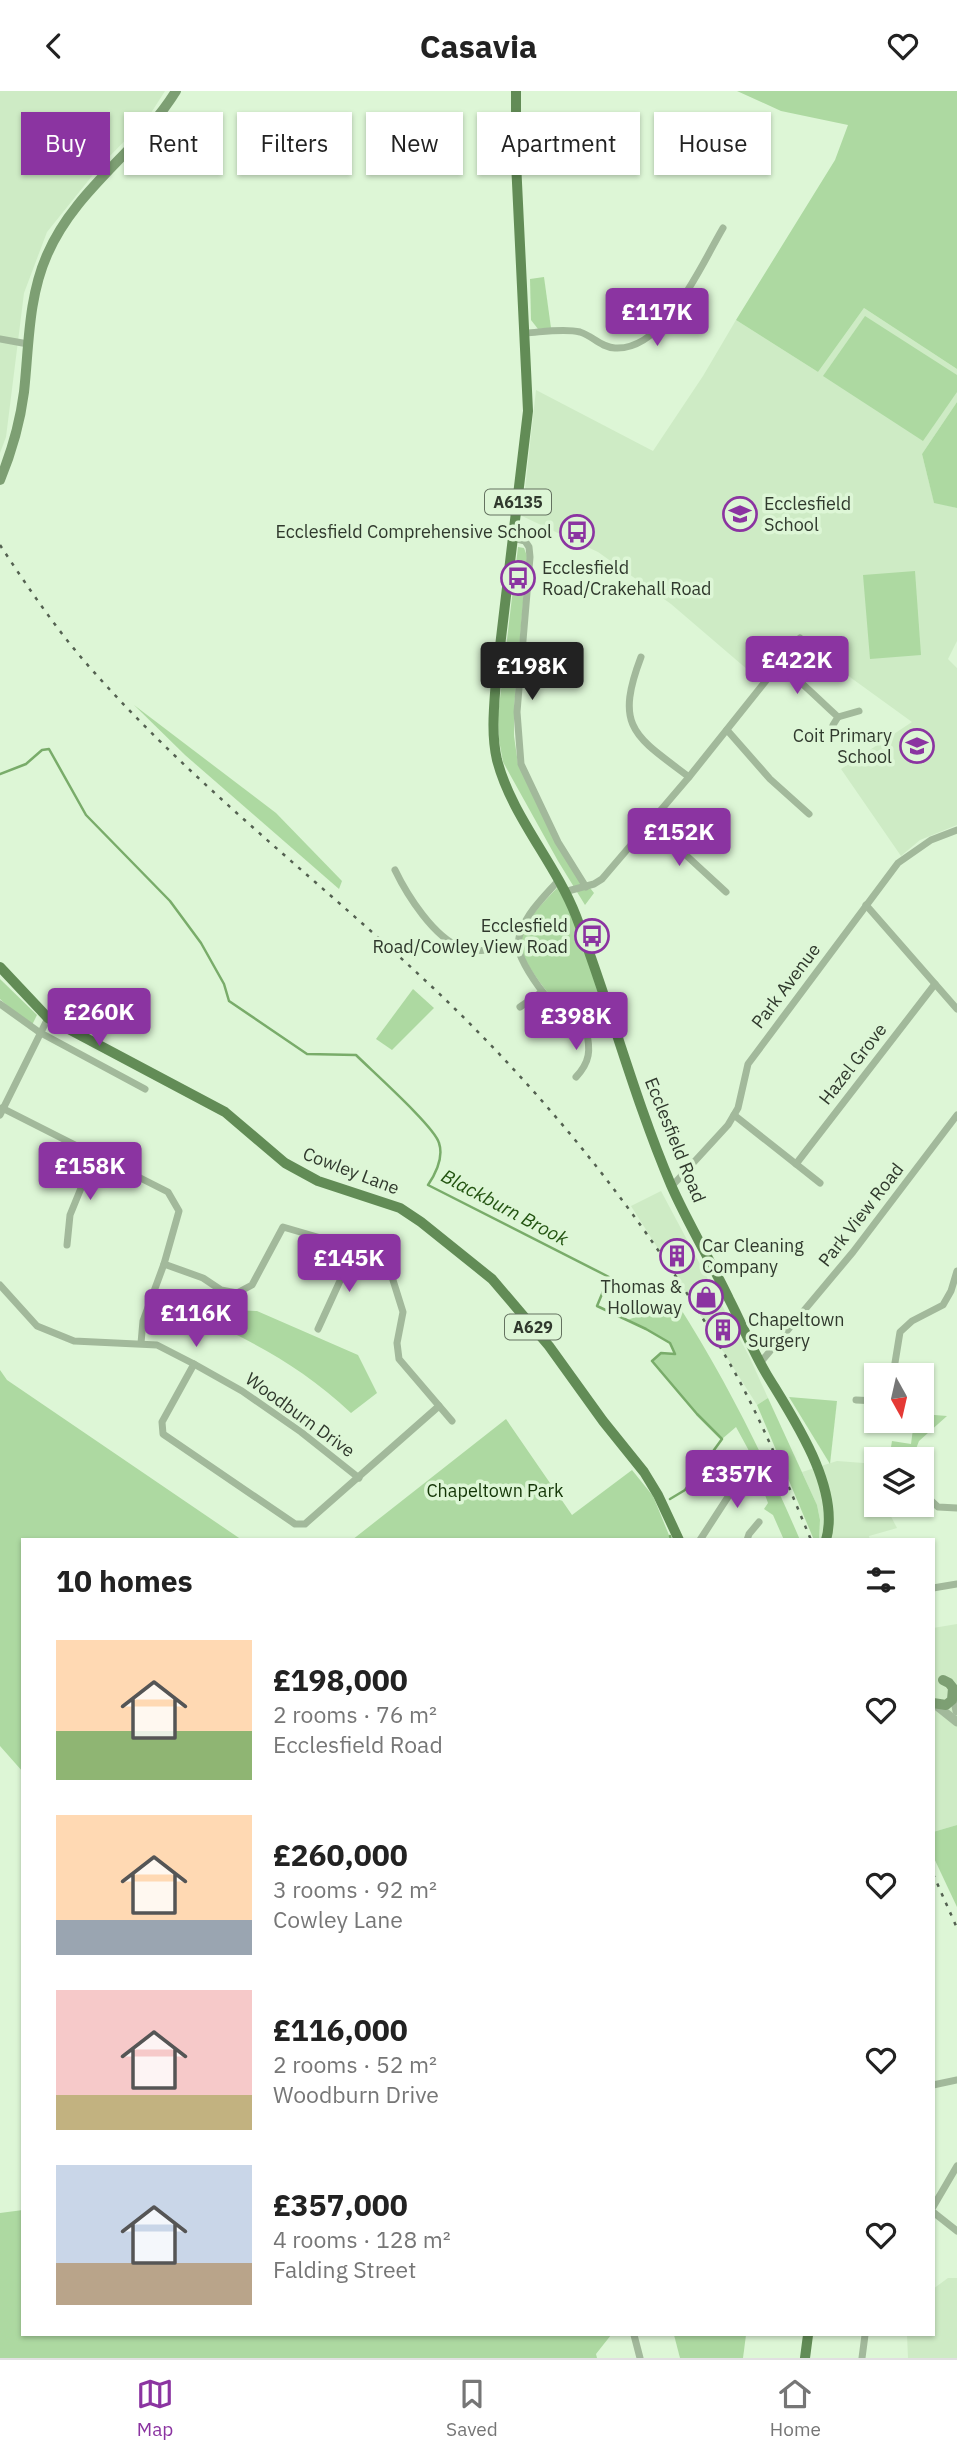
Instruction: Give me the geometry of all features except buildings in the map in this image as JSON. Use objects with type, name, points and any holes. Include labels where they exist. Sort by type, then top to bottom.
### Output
[{"type":"main road","points":[[0,479],[18,430],[32,310],[46,256],[79,200],[158,116],[176,91]]},
{"type":"main road","name":"A6135","points":[[516,91],[516,162],[526,333]]},
{"type":"main road","name":"Ecclesfield Road","points":[[526,333],[528,411],[496,680],[494,742],[498,761],[511,796],[575,913],[672,1186],[760,1363],[818,1466],[824,1484],[830,1528],[827,1538]]},
{"type":"main road","name":"Cowley Lane","points":[[0,967],[48,1018],[225,1112],[285,1163],[318,1181],[400,1209],[421,1222],[492,1279],[549,1346],[644,1472],[678,1538]]},
{"type":"main road","points":[[937,1681],[957,1679]]},
{"type":"main road","points":[[935,1704],[946,1705],[955,1691],[949,1683],[937,1681]]},
{"type":"main road","points":[[805,2358],[808,2336]]},
{"type":"street","points":[[526,333],[580,332],[605,347],[625,348],[636,344],[663,325],[723,228]]},
{"type":"street","points":[[0,339],[28,344]]},
{"type":"street","points":[[513,538],[525,541],[530,557],[517,712],[521,764],[558,842],[586,887]]},
{"type":"street","points":[[564,892],[586,887],[602,879],[689,777],[800,638]]},
{"type":"street","points":[[641,657],[629,692],[631,722],[646,745],[689,777]]},
{"type":"street","points":[[780,665],[804,683],[838,717]]},
{"type":"street","points":[[833,725],[838,717],[859,711]]},
{"type":"street","points":[[727,730],[770,779],[809,814]]},
{"type":"street","points":[[651,823],[726,892]]},
{"type":"street","name":"Park Avenue","points":[[672,1186],[728,1125],[738,1108],[748,1064],[898,863],[931,840],[957,830]]},
{"type":"street","points":[[395,870],[419,909],[441,934],[461,947],[478,950],[517,947]]},
{"type":"street","points":[[558,881],[521,927],[517,947],[524,966],[542,992],[574,1025],[586,1030],[612,1022]]},
{"type":"street","points":[[866,905],[957,1009]]},
{"type":"street","name":"Hazel Grove","points":[[796,1164],[935,984]]},
{"type":"street","points":[[519,1009],[542,992]]},
{"type":"street","points":[[0,1004],[39,1033],[145,1089]]},
{"type":"street","points":[[48,1018],[1,1112],[95,1154],[168,1192],[179,1211],[164,1264],[143,1321],[141,1343]]},
{"type":"street","points":[[576,1077],[585,1068],[590,1051],[586,1030]]},
{"type":"street","points":[[734,1115],[820,1183]]},
{"type":"street","name":"Park View Road","points":[[760,1363],[853,1252],[957,1115]]},
{"type":"street","points":[[67,1245],[70,1215],[95,1154]]},
{"type":"street","points":[[164,1264],[203,1278],[221,1290],[237,1293],[252,1285],[283,1227],[355,1248],[387,1261],[404,1312],[397,1343],[399,1359],[452,1421]]},
{"type":"street","points":[[318,1329],[355,1248]]},
{"type":"street","points":[[895,1363],[898,1339],[904,1326],[943,1305],[954,1292],[957,1271]]},
{"type":"street","name":"Woodburn Drive","points":[[0,1285],[37,1326],[74,1341],[157,1345],[194,1364],[301,1432],[359,1478]]},
{"type":"street","points":[[194,1364],[162,1422],[163,1434],[295,1524],[305,1524],[439,1406]]},
{"type":"street","points":[[856,1400],[864,1400]]},
{"type":"street","points":[[701,1538],[750,1464]]},
{"type":"street","points":[[934,1503],[938,1507],[957,1508]]},
{"type":"street","points":[[748,1538],[759,1522]]},
{"type":"street","points":[[935,1588],[957,1584]]},
{"type":"street","points":[[955,1691],[957,1711]]},
{"type":"street","points":[[935,1705],[957,1722]]},
{"type":"street","points":[[935,2085],[957,2080]]},
{"type":"street","points":[[935,2205],[957,2166]]},
{"type":"street","points":[[935,2211],[957,2231]]},
{"type":"street","points":[[634,2336],[640,2358]]},
{"type":"street","points":[[862,2358],[864,2336]]},
{"type":"shaded area","points":[[0,91],[165,91],[152,112],[124,112],[124,142],[110,156],[110,112],[21,112],[21,175],[93,175],[47,232],[24,293],[6,437],[0,453]]},
{"type":"shaded area","name":"Ecclesfield School","points":[[864,308],[957,369],[957,402],[922,454],[934,502],[957,508],[957,641],[948,659],[957,668],[957,825],[920,840],[901,856],[841,769],[912,722],[796,638],[762,682],[671,604],[598,552],[522,516],[536,390],[653,451],[736,320],[818,372]]},
{"type":"shaded area","points":[[661,1191],[749,1356],[768,1398],[757,1405],[631,1206]]},
{"type":"shaded area","points":[[837,1461],[864,1463],[864,1517],[891,1517],[897,1528],[870,1538],[819,1538],[817,1505],[802,1472]]},
{"type":"shaded area","points":[[957,1624],[957,1825],[935,1831],[935,1628]]},
{"type":"shaded area","points":[[948,2278],[957,2278],[957,2358],[908,2358],[907,2336],[935,2336],[935,2288]]},
{"type":"green space","points":[[737,91],[957,91],[957,369],[864,308],[818,372],[736,320],[835,160],[848,125],[781,111]]},
{"type":"green space","points":[[544,277],[551,328],[538,329],[531,320],[530,279]]},
{"type":"green space","points":[[865,316],[957,375],[957,392],[923,441],[823,376]]},
{"type":"green space","points":[[957,402],[957,508],[934,503],[922,454]]},
{"type":"green space","points":[[518,547],[524,548],[527,556],[514,708],[518,764],[556,844],[594,893],[585,905],[503,762],[498,715]]},
{"type":"green space","points":[[915,571],[921,655],[870,659],[863,575]]},
{"type":"green space","points":[[134,705],[276,813],[342,881],[339,889],[185,755]]},
{"type":"green space","points":[[558,887],[571,908],[610,1020],[590,1025],[577,1021],[546,991],[523,954],[521,946],[524,930]]},
{"type":"green space","points":[[0,979],[37,1015],[31,1027],[0,999]]},
{"type":"green space","points":[[413,989],[434,1008],[392,1050],[376,1039]]},
{"type":"green space","points":[[677,1303],[712,1360],[743,1419],[799,1538],[783,1538],[773,1515],[764,1509],[768,1503],[748,1449],[736,1427],[722,1439],[652,1361],[661,1353],[675,1353],[670,1343],[627,1320]]},
{"type":"green space","points":[[212,1306],[257,1311],[358,1355],[377,1393],[351,1413],[334,1397],[282,1360],[205,1319]]},
{"type":"green space","points":[[0,1370],[7,1380],[239,1538],[21,1538],[21,1770],[0,1746]]},
{"type":"green space","points":[[789,1397],[837,1401],[830,1464]]},
{"type":"green space","points":[[768,1398],[817,1505],[819,1538],[813,1538],[757,1405]]},
{"type":"green space","points":[[934,1415],[947,1416],[934,1428]]},
{"type":"green space","name":"Chapeltown Park","points":[[506,1419],[572,1515],[632,1470],[653,1496],[670,1538],[355,1538]]},
{"type":"green space","points":[[912,1433],[928,1433],[917,1447],[891,1447],[892,1441],[911,1444]]},
{"type":"green space","points":[[957,1825],[957,1907],[935,1860],[935,1831]]},
{"type":"green space","points":[[21,2210],[21,2336],[610,2336],[596,2354],[597,2358],[0,2358],[0,2213]]},
{"type":"green space","points":[[674,2336],[746,2336],[743,2358],[680,2358]]},
{"type":"waterway","name":"Blackburn Brook","points":[[0,774],[26,764],[42,750],[49,749],[86,815],[170,901],[201,943],[224,984],[229,1001],[307,1054],[356,1055],[435,1135],[439,1143],[440,1160],[428,1185],[609,1277],[597,1306],[670,1343],[675,1354],[661,1353],[652,1361],[722,1439],[685,1490],[670,1499]]},
{"type":"railway","points":[[0,545],[68,641],[135,716],[178,759],[450,1004],[490,1044],[565,1128],[634,1216],[726,1357],[761,1424],[810,1538]]},
{"type":"railway","points":[[935,1878],[957,1928]]},
{"type":"place","name":"Ecclesfield School","points":[[740,514]]},
{"type":"place","name":"Ecclesfield Comprehensive School","points":[[577,532]]},
{"type":"place","name":"Ecclesfield Road/Crakehall Road","points":[[518,578]]},
{"type":"place","name":"Coit Primary School","points":[[917,746]]},
{"type":"place","name":"Ecclesfield Road/Cowley View Road","points":[[592,936]]},
{"type":"place","name":"Car Cleaning Company","points":[[677,1256]]},
{"type":"place","name":"Thomas & Holloway","points":[[706,1297]]},
{"type":"place","name":"Chapeltown Surgery","points":[[723,1330]]}]
